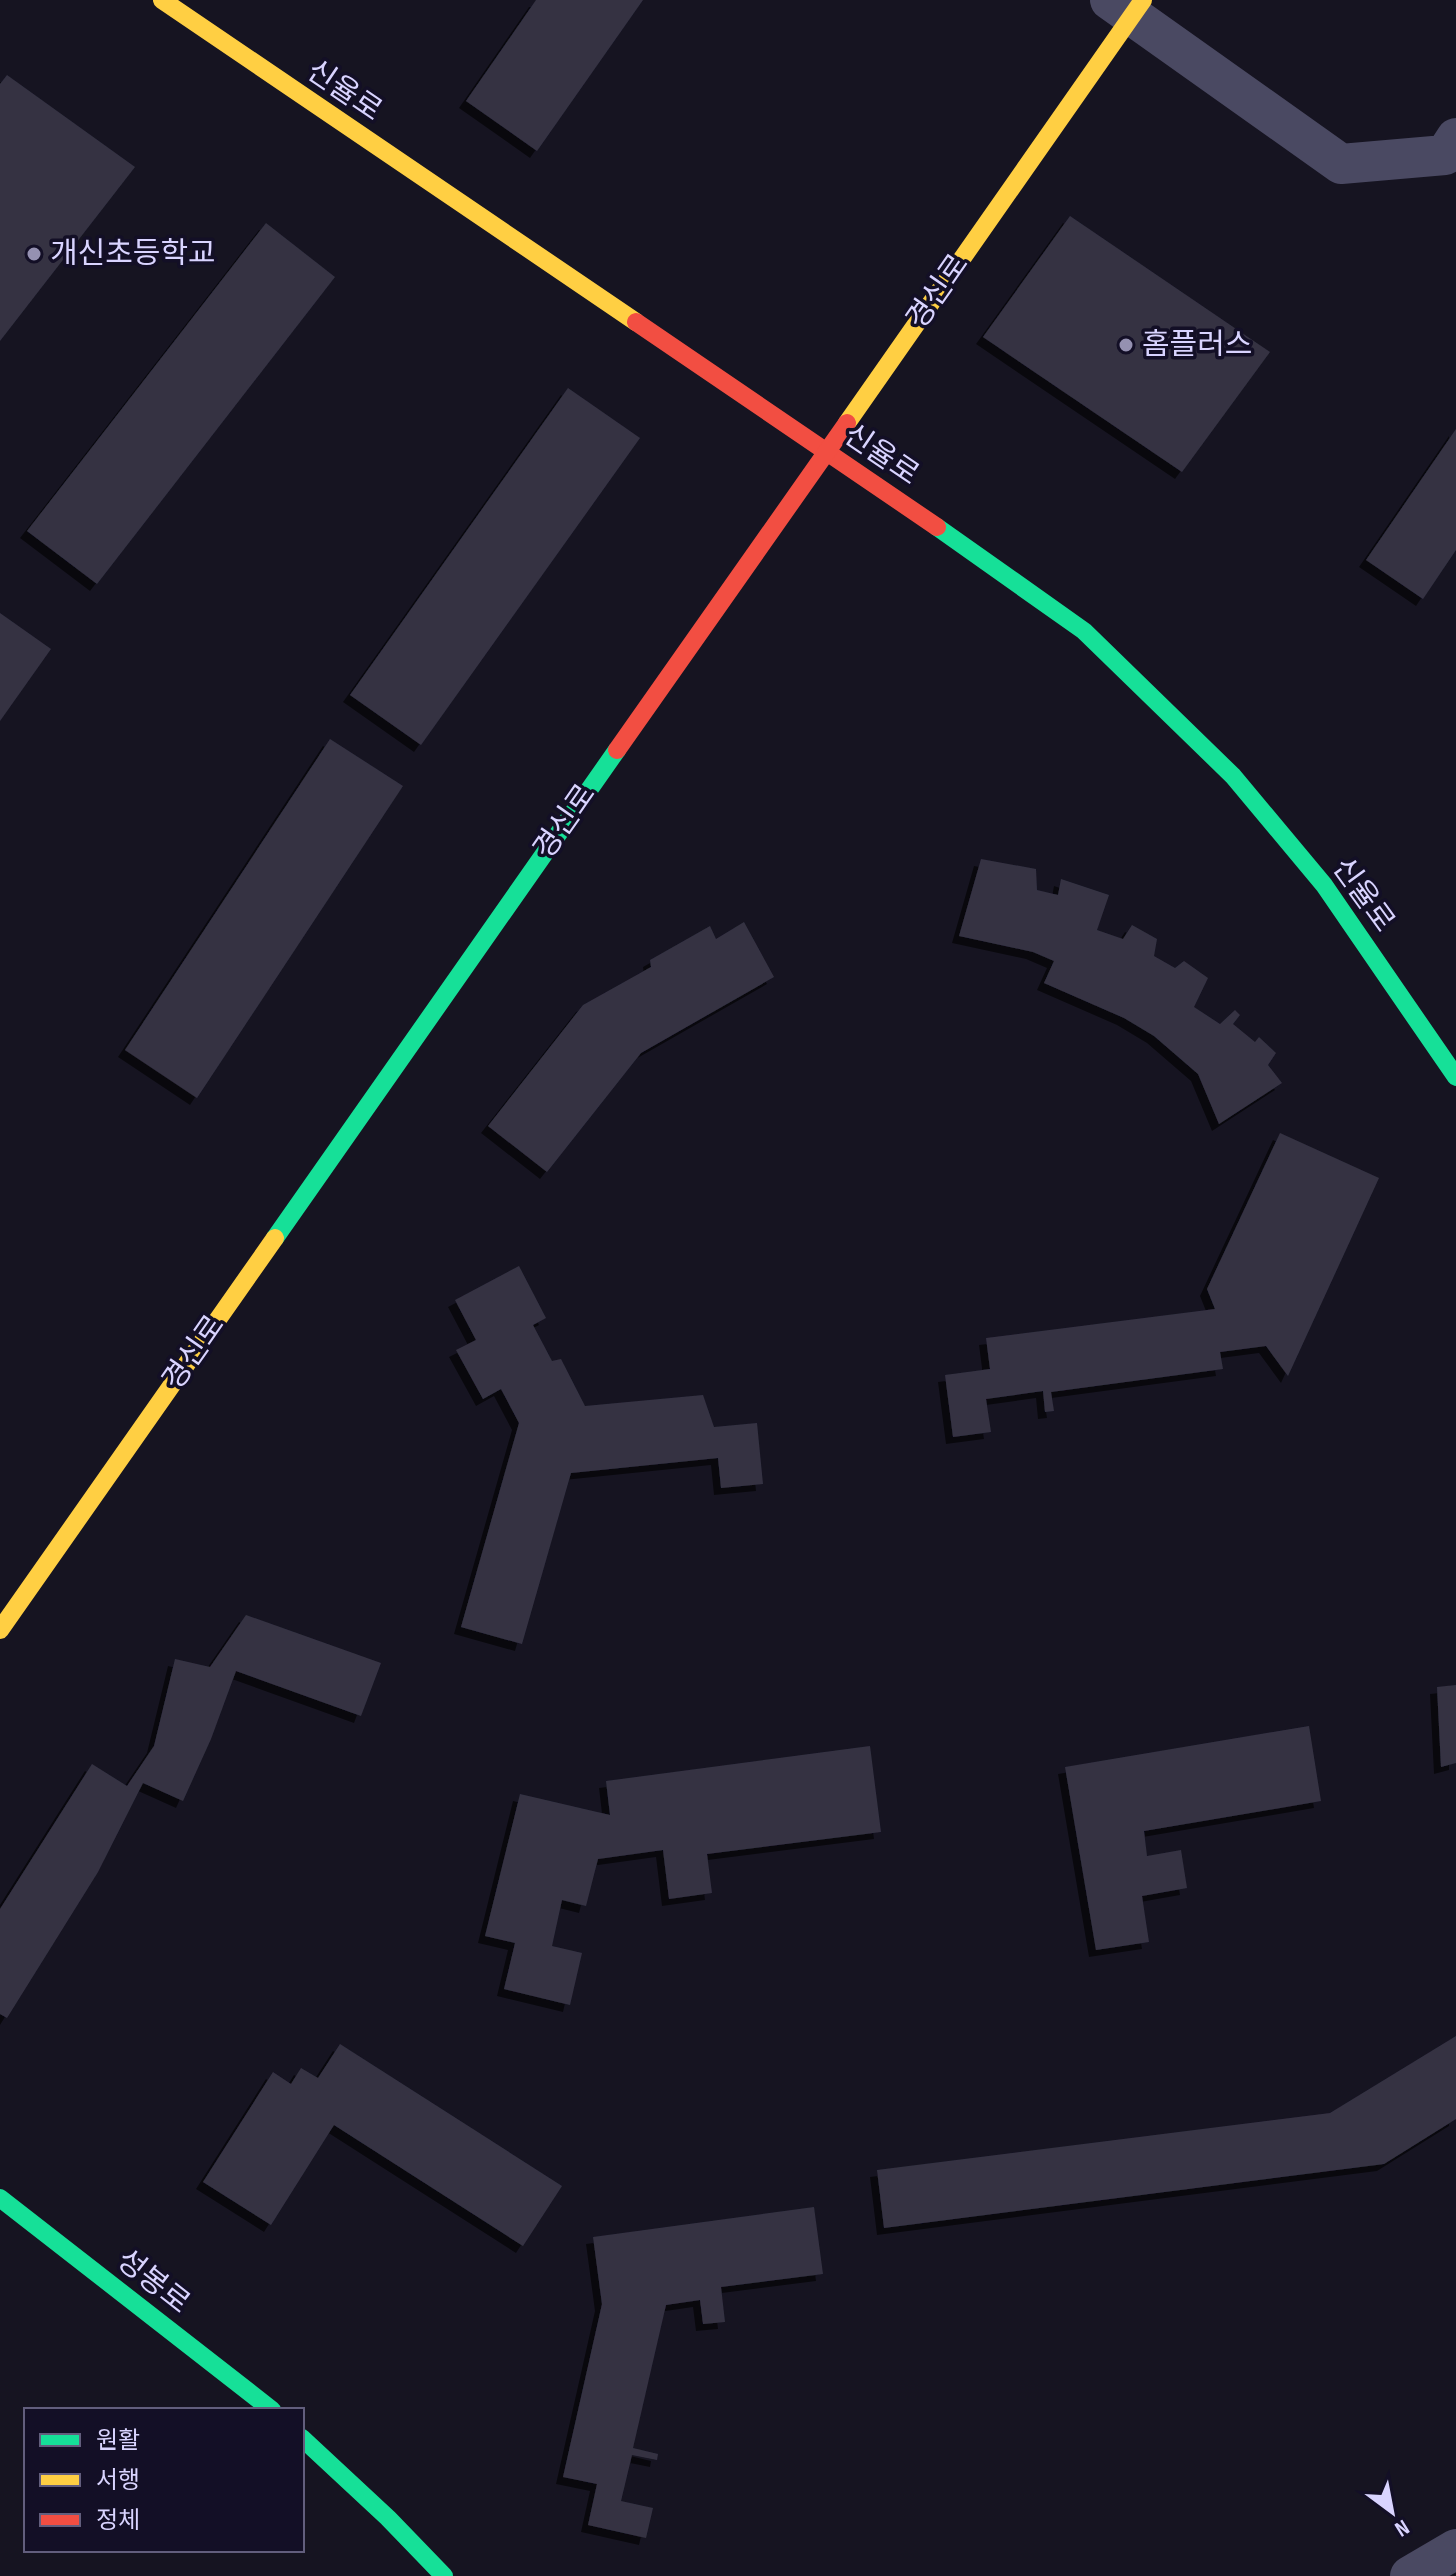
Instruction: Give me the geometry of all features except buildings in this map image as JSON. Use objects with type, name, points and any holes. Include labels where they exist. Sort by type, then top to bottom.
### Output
[{"type":"street","name":"신율로","points":[[162,0],[1084,631],[1233,776],[1324,885],[1456,1077]]},
{"type":"street","name":"경신로","points":[[0,1630],[825,451],[1128,5],[1341,164],[1445,155],[1456,138]]},
{"type":"street","name":"성봉로","points":[[0,2198],[269,2408]]},
{"type":"street","points":[[304,2440],[388,2518],[444,2576]]},
{"type":"street","points":[[1410,2576],[1456,2549]]},
{"type":"traffic: fast","points":[[937,527],[1084,631],[1233,776],[1324,885],[1456,1077]]},
{"type":"traffic: fast","points":[[275,1238],[617,750]]},
{"type":"traffic: fast","points":[[0,2198],[269,2408]]},
{"type":"traffic: fast","points":[[304,2440],[388,2518],[444,2576]]},
{"type":"traffic: slow","points":[[162,0],[636,322]]},
{"type":"traffic: slow","points":[[847,423],[1143,0]]},
{"type":"traffic: slow","points":[[0,1630],[275,1238]]},
{"type":"traffic: jam","points":[[636,322],[937,527]]},
{"type":"traffic: jam","points":[[617,750],[847,423]]},
{"type":"place","name":"개신초등학교","points":[[34,254]]},
{"type":"place","name":"홈플러스","points":[[1126,345]]}]
